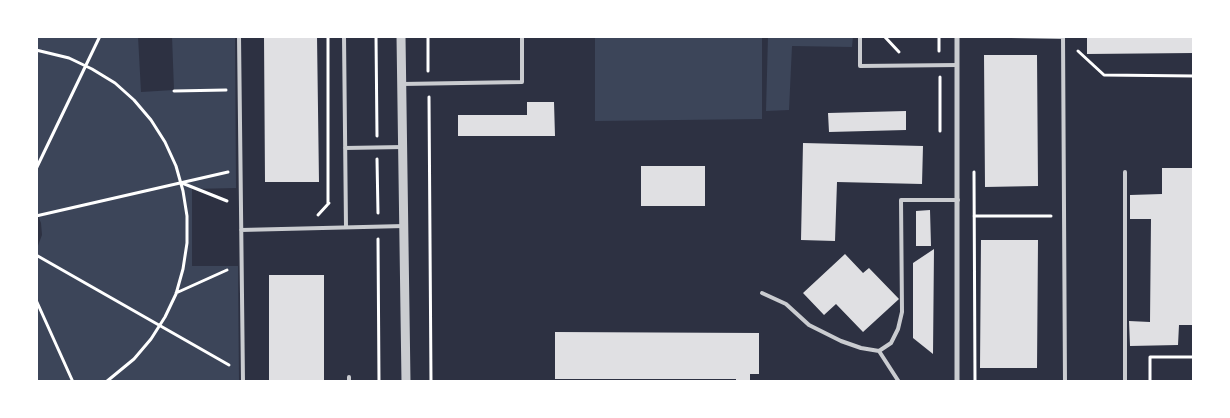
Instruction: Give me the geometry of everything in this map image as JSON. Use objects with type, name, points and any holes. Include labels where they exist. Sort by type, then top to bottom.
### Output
[{"type":"street","points":[[402,36],[406,382]]},
{"type":"street","points":[[957,36],[957,382]]},
{"type":"lane","points":[[239,36],[243,382]]},
{"type":"lane","points":[[344,36],[346,227]]},
{"type":"lane","points":[[402,84],[522,82],[522,36]]},
{"type":"lane","points":[[860,36],[860,66],[957,65]]},
{"type":"lane","points":[[1011,36],[1063,37],[1065,382]]},
{"type":"lane","points":[[345,148],[403,147]]},
{"type":"lane","points":[[1125,172],[1125,382]]},
{"type":"lane","points":[[762,293],[786,304],[809,325],[854,346],[879,351],[891,343],[898,329],[902,312],[901,200],[958,200]]},
{"type":"lane","points":[[241,230],[404,226]]},
{"type":"lane","points":[[879,351],[899,382]]},
{"type":"path","points":[[36,169],[100,36]]},
{"type":"path","points":[[328,36],[328,204]]},
{"type":"path","points":[[376,36],[379,382]]},
{"type":"path","points":[[428,36],[431,382]]},
{"type":"path","points":[[1063,37],[1104,75],[1194,76]]},
{"type":"path","points":[[36,50],[69,58],[86,66],[115,83],[134,100],[151,120],[165,142],[176,166],[181,183],[187,216],[187,243],[176,294],[160,326],[151,339],[134,359],[106,382]]},
{"type":"path","points":[[174,91],[239,90]]},
{"type":"path","points":[[974,168],[975,382]]},
{"type":"path","points":[[36,216],[240,170]]},
{"type":"path","points":[[305,228],[346,182]]},
{"type":"path","points":[[181,183],[241,206]]},
{"type":"path","points":[[974,216],[1064,216]]},
{"type":"path","points":[[36,255],[243,373]]},
{"type":"path","points":[[176,294],[242,263]]},
{"type":"path","points":[[36,300],[73,382]]},
{"type":"path","points":[[1150,382],[1150,357],[1194,357]]},
{"type":"shaded area","points":[[36,36],[138,36],[141,92],[174,90],[172,36],[235,36],[236,188],[192,189],[192,266],[238,266],[239,382],[36,382],[36,251],[42,235],[41,223],[36,211]]},
{"type":"shaded area","points":[[595,36],[762,36],[762,119],[595,121]]},
{"type":"shaded area","points":[[768,36],[853,36],[852,47],[792,46],[789,110],[766,111]]},
{"type":"building","points":[[264,36],[317,36],[319,182],[265,182]]},
{"type":"building","points":[[1087,36],[1194,36],[1194,53],[1087,54]]},
{"type":"building","points":[[984,55],[1037,55],[1038,186],[985,187]]},
{"type":"building","points":[[527,102],[554,102],[555,136],[458,136],[458,115],[527,115]]},
{"type":"building","points":[[906,111],[906,130],[829,132],[828,113]]},
{"type":"building","points":[[803,143],[923,146],[922,184],[837,182],[835,241],[801,240]]},
{"type":"building","points":[[641,166],[705,166],[705,206],[641,206]]},
{"type":"building","points":[[1162,168],[1194,168],[1194,325],[1179,325],[1178,345],[1130,346],[1129,321],[1150,322],[1151,219],[1130,219],[1130,195],[1162,194]]},
{"type":"building","points":[[930,210],[931,246],[916,246],[916,211]]},
{"type":"building","points":[[981,240],[1038,240],[1037,368],[980,368]]},
{"type":"building","points":[[934,249],[933,354],[913,338],[913,263]]},
{"type":"building","points":[[845,254],[863,273],[869,268],[899,299],[863,332],[836,304],[824,315],[803,293]]},
{"type":"building","points":[[269,275],[324,275],[324,382],[269,382]]},
{"type":"building","points":[[555,332],[759,333],[759,374],[750,374],[750,382],[736,382],[736,379],[555,379]]}]
